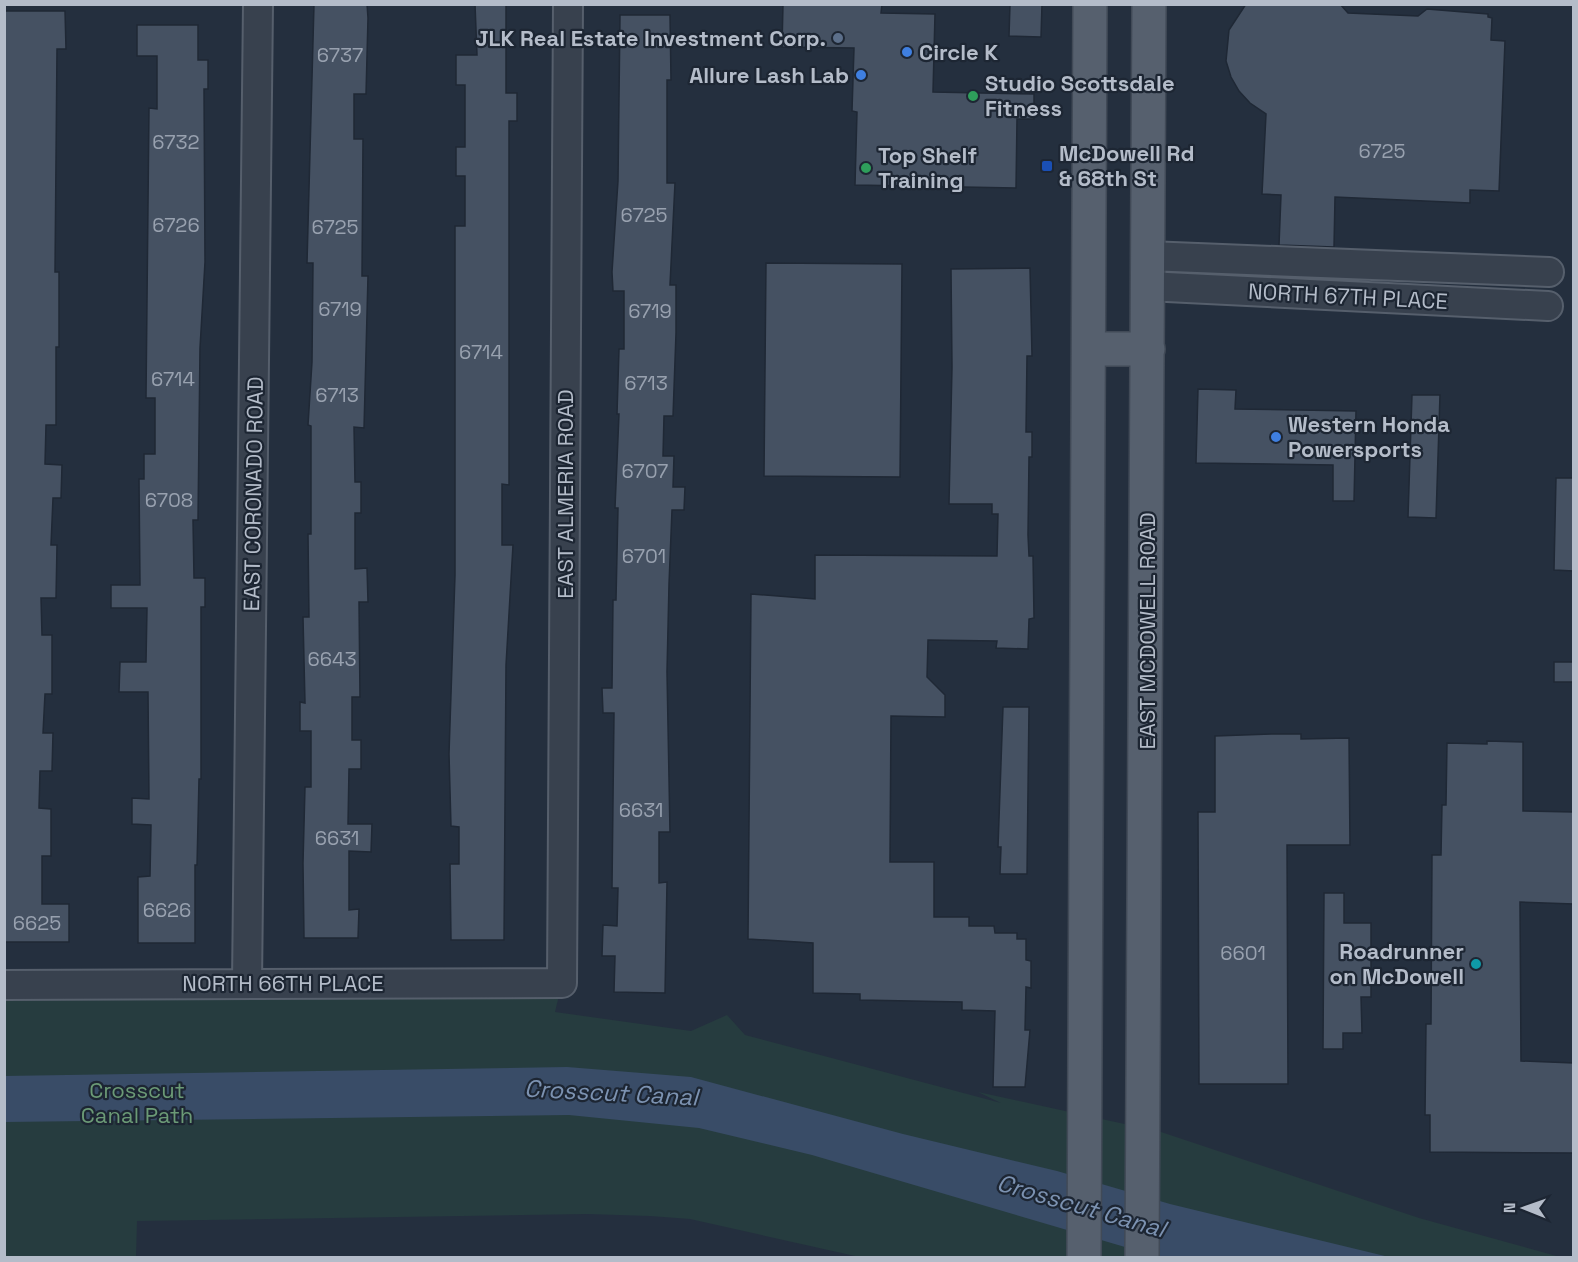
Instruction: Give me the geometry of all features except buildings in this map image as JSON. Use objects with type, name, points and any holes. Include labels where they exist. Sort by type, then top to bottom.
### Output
[{"type":"main road","points":[[1084,1249],[1090,4]]},
{"type":"main road","name":"EAST MCDOWELL ROAD","points":[[1142,1257],[1149,4]]},
{"type":"main road","points":[[1089,348],[1148,348]]},
{"type":"street","name":"EAST CORONADO ROAD","points":[[247,983],[258,4]]},
{"type":"street","name":"EAST ALMERIA ROAD","points":[[562,983],[568,4]]},
{"type":"street","name":"NORTH 67TH PLACE","points":[[1147,271],[1549,272]]},
{"type":"street","name":"NORTH 67TH PLACE","points":[[1147,271],[1548,306]]},
{"type":"street","name":"NORTH 66TH PLACE","points":[[4,985],[562,983]]},
{"type":"green space","name":"Crosscut Canal Path","points":[[562,983],[555,1012],[691,1031],[727,1015],[745,1035],[1001,1103],[978,1092],[1161,1132],[1419,1218],[1560,1257],[864,1258],[690,1219],[587,1214],[137,1221],[136,1257],[5,1257],[4,985]]},
{"type":"water","name":"Crosscut Canal","points":[[567,1067],[691,1077],[903,1134],[1057,1171],[1170,1204],[1389,1257],[1159,1257],[812,1155],[699,1128],[569,1115],[5,1122],[4,1076]]},
{"type":"place","name":"JLK Real Estate Investment Corp.","points":[[838,38]]},
{"type":"place","name":"Circle K","points":[[907,52]]},
{"type":"place","name":"Allure Lash Lab","points":[[861,75]]},
{"type":"place","name":"Studio Scottsdale Fitness","points":[[973,96]]},
{"type":"place","name":"McDowell Rd & 68th St","points":[[1047,166]]},
{"type":"place","name":"Top Shelf Training","points":[[866,168]]},
{"type":"place","name":"Western Honda Powersports","points":[[1276,437]]},
{"type":"place","name":"Roadrunner on McDowell","points":[[1476,964]]}]
